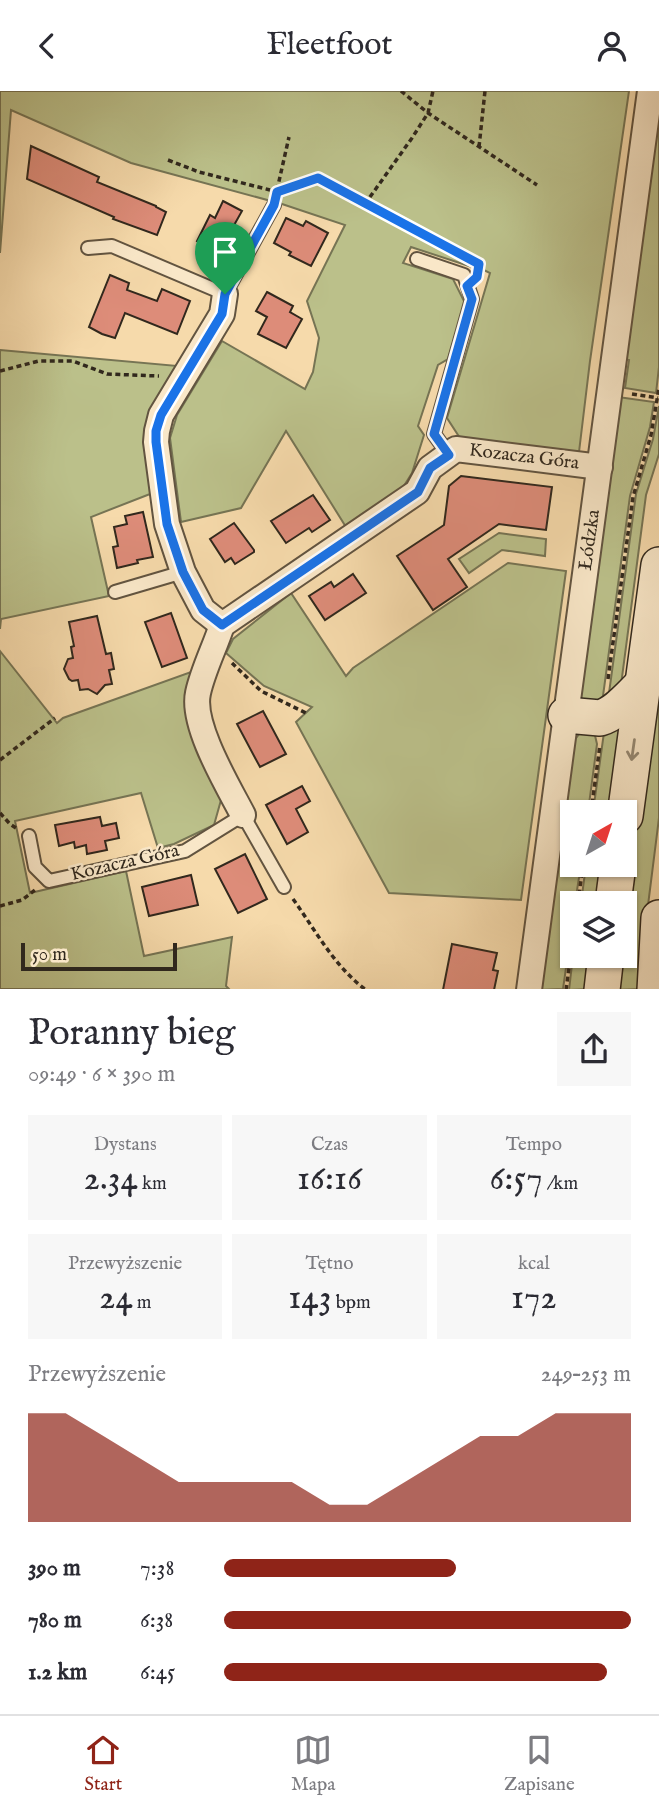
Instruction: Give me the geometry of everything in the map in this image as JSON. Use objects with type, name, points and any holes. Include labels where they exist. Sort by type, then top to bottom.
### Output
[{"type":"main road","points":[[627,800],[659,565]]},
{"type":"main road","points":[[566,715],[606,717],[642,685]]},
{"type":"main road","points":[[655,989],[659,918]]},
{"type":"main road","points":[[602,989],[604,968]]},
{"type":"street","name":"Łódzka","points":[[529,989],[650,91]]},
{"type":"street","points":[[225,294],[222,314],[161,415],[156,442],[167,524],[183,572],[203,610],[222,625],[197,695],[200,718],[212,755],[243,815]]},
{"type":"street","name":"Kozacza Góra","points":[[222,625],[418,492],[430,468],[456,449],[600,467]]},
{"type":"lane","points":[[88,249],[112,246],[225,294],[274,205]]},
{"type":"lane","points":[[417,259],[464,275],[467,286]]},
{"type":"lane","name":"Kozacza Góra","points":[[449,455],[434,434],[472,299],[467,286]]},
{"type":"lane","points":[[115,592],[183,572]]},
{"type":"lane","points":[[243,815],[284,887]]},
{"type":"lane","name":"Kozacza Góra","points":[[29,836],[35,867],[49,881],[185,851],[243,815]]},
{"type":"path","points":[[401,91],[428,113],[537,185]]},
{"type":"path","points":[[365,204],[428,113],[433,91]]},
{"type":"path","points":[[479,147],[485,91]]},
{"type":"path","points":[[277,192],[289,137]]},
{"type":"path","points":[[168,160],[199,172],[277,192],[318,178],[479,264],[477,277],[467,286]]},
{"type":"path","points":[[0,371],[39,361],[73,362],[107,374],[183,377]]},
{"type":"path","points":[[593,800],[600,744],[600,718],[633,497],[651,435],[659,388]]},
{"type":"path","points":[[636,395],[658,398]]},
{"type":"path","points":[[214,649],[261,691],[306,713]]},
{"type":"path","points":[[0,760],[55,718]]},
{"type":"path","points":[[0,813],[10,824],[29,836]]},
{"type":"path","points":[[0,906],[22,900],[49,881]]},
{"type":"path","points":[[284,887],[332,956],[351,978],[366,989]]},
{"type":"path","points":[[566,989],[569,968]]},
{"type":"green space","points":[[0,91],[629,91],[579,452],[460,438],[447,418],[490,273],[476,266],[475,268],[411,247],[403,263],[453,279],[465,303],[448,359],[438,365],[418,426],[424,435],[412,473],[402,489],[346,527],[286,431],[241,508],[181,522],[170,438],[177,415],[222,341],[305,389],[313,372],[319,338],[307,301],[345,225],[282,204],[131,163],[11,110],[0,253]]},
{"type":"green space","points":[[659,91],[659,367],[656,393],[625,388],[629,360],[623,359]]},
{"type":"green space","points":[[0,350],[178,366],[148,416],[150,494],[91,517],[109,596],[1,619],[0,629]]},
{"type":"green space","points":[[618,397],[654,402],[650,427],[630,496],[603,696],[601,701],[581,701],[579,693]]},
{"type":"green space","points":[[659,406],[659,454],[646,495],[621,685],[607,708],[636,494],[653,439]]},
{"type":"green space","points":[[499,533],[546,539],[545,556],[502,550],[469,573],[459,559]]},
{"type":"green space","points":[[508,563],[566,571],[521,900],[389,893],[296,722],[312,707],[264,686],[226,653],[233,639],[291,593],[346,676],[353,668]]},
{"type":"green space","points":[[0,651],[57,723],[63,718],[191,672],[185,700],[187,716],[205,767],[221,800],[214,825],[174,844],[158,848],[141,793],[15,821],[30,893],[126,871],[144,956],[232,937],[226,986],[229,989],[0,989]]},
{"type":"green space","points":[[659,653],[659,818],[646,921],[643,989],[613,989],[616,968],[637,968],[637,891],[627,891],[629,877],[637,877],[637,816]]},
{"type":"green space","points":[[623,713],[615,800],[595,800],[605,725]]},
{"type":"green space","points":[[593,727],[597,744],[590,800],[565,800],[573,742],[580,733]]},
{"type":"green space","points":[[560,834],[560,877],[579,877],[577,891],[560,891],[560,968],[566,968],[563,989],[538,989]]},
{"type":"green space","points":[[584,877],[605,877],[604,891],[583,891]]},
{"type":"green space","points":[[572,968],[593,968],[590,989],[569,989]]},
{"type":"building","points":[[31,146],[99,177],[97,182],[166,212],[157,235],[113,219],[114,217],[27,179]]},
{"type":"building","points":[[223,201],[242,211],[223,254],[204,247],[197,241],[210,215],[215,218]]},
{"type":"building","points":[[286,218],[303,226],[306,221],[328,233],[311,266],[289,255],[291,252],[274,243]]},
{"type":"building","points":[[110,275],[129,283],[127,290],[157,301],[162,289],[190,301],[177,334],[125,313],[115,338],[89,327]]},
{"type":"building","points":[[267,292],[293,306],[290,312],[302,319],[286,348],[258,334],[267,317],[256,311]]},
{"type":"building","points":[[461,476],[552,487],[546,530],[499,524],[448,559],[467,587],[433,610],[397,556],[444,525],[449,486]]},
{"type":"building","points":[[313,495],[330,520],[312,532],[309,528],[286,543],[271,521]]},
{"type":"building","points":[[143,512],[153,557],[117,568],[113,547],[118,546],[114,527],[127,524],[125,516]]},
{"type":"building","points":[[234,523],[254,550],[235,564],[231,558],[225,562],[210,539]]},
{"type":"building","points":[[353,574],[366,593],[325,620],[309,596],[331,582],[334,587]]},
{"type":"building","points":[[171,613],[187,658],[162,667],[145,622]]},
{"type":"building","points":[[97,616],[106,654],[111,653],[114,669],[109,670],[112,684],[105,685],[97,694],[88,689],[80,690],[78,680],[69,679],[64,669],[68,659],[73,658],[71,647],[74,646],[69,622]]},
{"type":"building","points":[[263,711],[286,754],[260,767],[237,724]]},
{"type":"building","points":[[302,786],[310,801],[296,809],[308,832],[287,844],[266,805]]},
{"type":"building","points":[[100,817],[102,826],[116,823],[119,838],[105,841],[107,850],[87,854],[86,845],[75,848],[74,842],[59,846],[55,825]]},
{"type":"building","points":[[245,854],[267,899],[238,913],[215,869]]},
{"type":"building","points":[[191,875],[198,905],[149,916],[142,887]]},
{"type":"building","points":[[452,944],[497,953],[493,970],[498,971],[494,989],[443,989]]},
{"type":"route","points":[[318,178],[479,264],[477,277],[467,286],[472,299],[434,434],[449,455],[430,468],[418,492],[222,625],[203,610],[183,572],[167,524],[156,431],[161,415],[222,314],[225,294],[274,205],[277,192],[318,178]]}]
